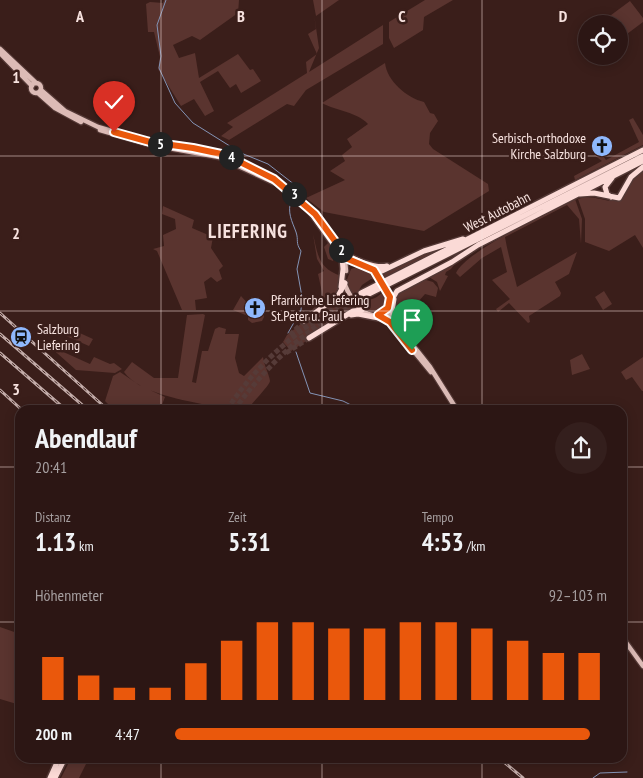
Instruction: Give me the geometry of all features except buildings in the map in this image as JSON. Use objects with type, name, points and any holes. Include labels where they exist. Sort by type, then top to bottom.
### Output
[{"type":"highway","name":"West Autobahn","points":[[643,150],[362,295],[445,257],[643,156]]},
{"type":"highway","points":[[339,319],[358,314],[392,321],[392,307],[395,296],[403,289],[478,245],[643,161]]},
{"type":"highway","points":[[570,198],[586,193],[611,198],[620,197],[631,177],[643,167]]},
{"type":"highway","points":[[611,198],[606,191],[606,184],[619,173]]},
{"type":"highway","points":[[304,321],[341,293],[345,257],[382,267],[420,252],[471,238]]},
{"type":"highway","points":[[445,257],[478,245]]},
{"type":"highway","points":[[374,270],[382,270],[420,252]]},
{"type":"highway","points":[[389,305],[397,291],[422,279]]},
{"type":"highway","points":[[309,338],[353,311],[362,310]]},
{"type":"highway","points":[[50,778],[57,763]]},
{"type":"highway","points":[[55,778],[62,763]]},
{"type":"main road","points":[[0,49],[34,84]]},
{"type":"main road","points":[[0,53],[34,84],[41,86],[40,92]]},
{"type":"main road","points":[[34,84],[33,92],[40,92],[63,113],[98,130],[140,142],[223,158],[271,180],[292,194],[320,219],[345,257],[374,270],[388,291],[388,314],[392,321],[430,367],[431,372],[454,405]]},
{"type":"main road","points":[[359,264],[344,276],[362,310],[392,321]]},
{"type":"main road","points":[[378,315],[389,305]]},
{"type":"main road","points":[[627,644],[643,666]]},
{"type":"shaded area","points":[[164,0],[239,0],[238,13],[200,40],[192,36],[173,45],[179,58],[195,53],[199,78],[238,54],[250,70],[253,69],[261,81],[241,93],[236,84],[230,88],[218,71],[200,82],[214,111],[205,116],[194,99],[181,106],[158,69],[160,57],[154,32],[148,32],[146,4],[150,2],[163,3]]},
{"type":"shaded area","points":[[313,0],[339,0],[316,16]]},
{"type":"shaded area","points":[[425,0],[453,0],[424,17],[423,30],[394,48],[389,38],[389,22]]},
{"type":"shaded area","points":[[630,1],[643,18],[643,22],[628,33],[628,15],[611,15]]},
{"type":"shaded area","points":[[314,14],[319,48],[317,53],[308,34],[316,29]]},
{"type":"shaded area","points":[[383,25],[383,44],[306,90],[294,106],[287,104],[229,140],[221,136],[233,127],[227,123],[307,73],[306,62],[316,55],[309,72]]},
{"type":"shaded area","points":[[385,63],[390,76],[399,88],[411,97],[424,102],[430,113],[434,114],[438,121],[430,133],[429,144],[433,149],[488,184],[489,191],[424,231],[324,212],[306,198],[345,180],[330,171],[345,161],[342,155],[352,147],[347,139],[368,124],[353,114],[322,103]]},
{"type":"shaded area","points":[[633,118],[643,135],[643,145],[575,180],[574,176],[602,161],[594,155],[601,153],[606,160],[639,142],[629,120]]},
{"type":"shaded area","points":[[643,171],[643,248],[635,235],[609,251],[585,242],[585,219],[578,199],[589,197],[610,201],[621,200],[630,181]]},
{"type":"shaded area","points":[[575,199],[582,219],[581,244],[579,219],[567,205],[505,237],[517,287],[577,252],[569,274],[555,282],[561,293],[560,296],[529,316],[530,322],[528,323],[509,303],[498,312],[496,309],[510,299],[492,280],[507,272],[501,247],[482,258],[460,277],[456,273],[463,264],[492,243]]},
{"type":"shaded area","points":[[163,206],[194,220],[192,228],[213,237],[211,248],[223,266],[219,270],[222,279],[217,282],[211,277],[204,282],[207,298],[195,300],[196,310],[182,310],[157,251],[153,249],[164,246],[163,235],[176,229],[175,219],[162,214]]},
{"type":"shaded area","points":[[313,234],[323,265],[333,273],[341,276],[340,284],[334,295],[307,316],[323,297],[318,274],[324,271],[317,259]]},
{"type":"shaded area","points":[[328,243],[341,259],[338,261],[334,258],[333,261],[328,259],[324,247]]},
{"type":"shaded area","points":[[450,244],[382,279],[378,273],[425,251]]},
{"type":"shaded area","points":[[457,261],[446,272],[445,275],[448,276],[440,291],[437,282],[429,277]]},
{"type":"shaded area","points":[[360,266],[368,268],[378,281],[371,279],[362,285],[359,290],[364,300],[376,298],[384,290],[388,296],[388,303],[377,313],[366,311],[351,293],[346,282],[351,269]]},
{"type":"shaded area","points":[[426,280],[433,282],[438,288],[436,297],[425,294],[418,302],[412,300],[408,312],[421,319],[425,318],[418,332],[410,335],[395,316],[394,302],[407,288]]},
{"type":"shaded area","points":[[344,289],[347,294],[336,301],[338,307],[347,302],[345,298],[348,296],[358,307],[291,351],[283,342],[287,335]]},
{"type":"shaded area","points":[[604,291],[612,304],[603,310],[595,297]]},
{"type":"shaded area","points":[[241,296],[250,306],[257,302],[262,304],[264,317],[262,321],[252,323],[248,320],[248,316],[233,310]]},
{"type":"shaded area","points":[[187,315],[205,315],[192,382],[196,383],[202,351],[208,351],[215,329],[219,327],[226,329],[225,334],[239,334],[235,358],[239,373],[244,376],[263,357],[270,381],[251,405],[207,405],[164,395],[141,386],[131,380],[124,372],[132,362],[154,378],[178,378]]},
{"type":"shaded area","points":[[62,325],[93,339],[89,346],[57,332]]},
{"type":"shaded area","points":[[48,345],[90,364],[94,357],[110,364],[114,363],[122,369],[115,373],[76,370]]},
{"type":"shaded area","points":[[582,354],[590,369],[572,375],[570,360]]},
{"type":"shaded area","points":[[643,357],[642,391],[632,377],[626,380],[621,372]]},
{"type":"shaded area","points":[[120,372],[139,385],[165,397],[162,405],[109,405],[105,401],[113,376]]},
{"type":"shaded area","points":[[0,627],[15,632],[15,704],[0,699]]},
{"type":"shaded area","points":[[68,763],[86,763],[79,778],[61,778]]},
{"type":"waterway","points":[[166,0],[157,25],[161,56],[159,68],[175,103],[193,123],[241,153],[268,164],[295,185],[295,193]]},
{"type":"waterway","points":[[288,333],[301,310],[302,297],[297,269],[301,251],[290,217],[291,200]]},
{"type":"waterway","points":[[296,352],[310,393],[343,401],[351,405]]},
{"type":"waterway","points":[[593,778],[600,773],[627,772]]},
{"type":"tunnel","points":[[230,405],[254,374],[286,343],[322,316],[361,293]]},
{"type":"tunnel","points":[[238,405],[262,375],[292,346],[325,320],[363,297]]},
{"type":"tunnel","points":[[290,335],[304,321]]},
{"type":"tunnel","points":[[286,353],[309,338]]},
{"type":"railway","points":[[0,313],[102,405]]},
{"type":"railway","points":[[0,334],[82,405]]},
{"type":"railway","points":[[0,353],[60,405]]},
{"type":"railway","points":[[0,390],[16,405]]},
{"type":"railway","points":[[505,763],[523,778]]},
{"type":"place","name":"Serbisch-orthodoxe Kirche Salzburg","points":[[602,146]]},
{"type":"place","name":"Pfarrkirche Liefering St.Peter u. Paul","points":[[255,308]]},
{"type":"place","name":"Salzburg Liefering","points":[[21,337]]},
{"type":"district","name":"LIEFERING","points":[[248,231]]},
{"type":"route","points":[[114,132],[150,142],[207,150],[226,155],[247,164],[278,182],[320,219],[348,259],[374,270],[390,297],[388,308],[378,315],[390,322],[412,350]]}]
